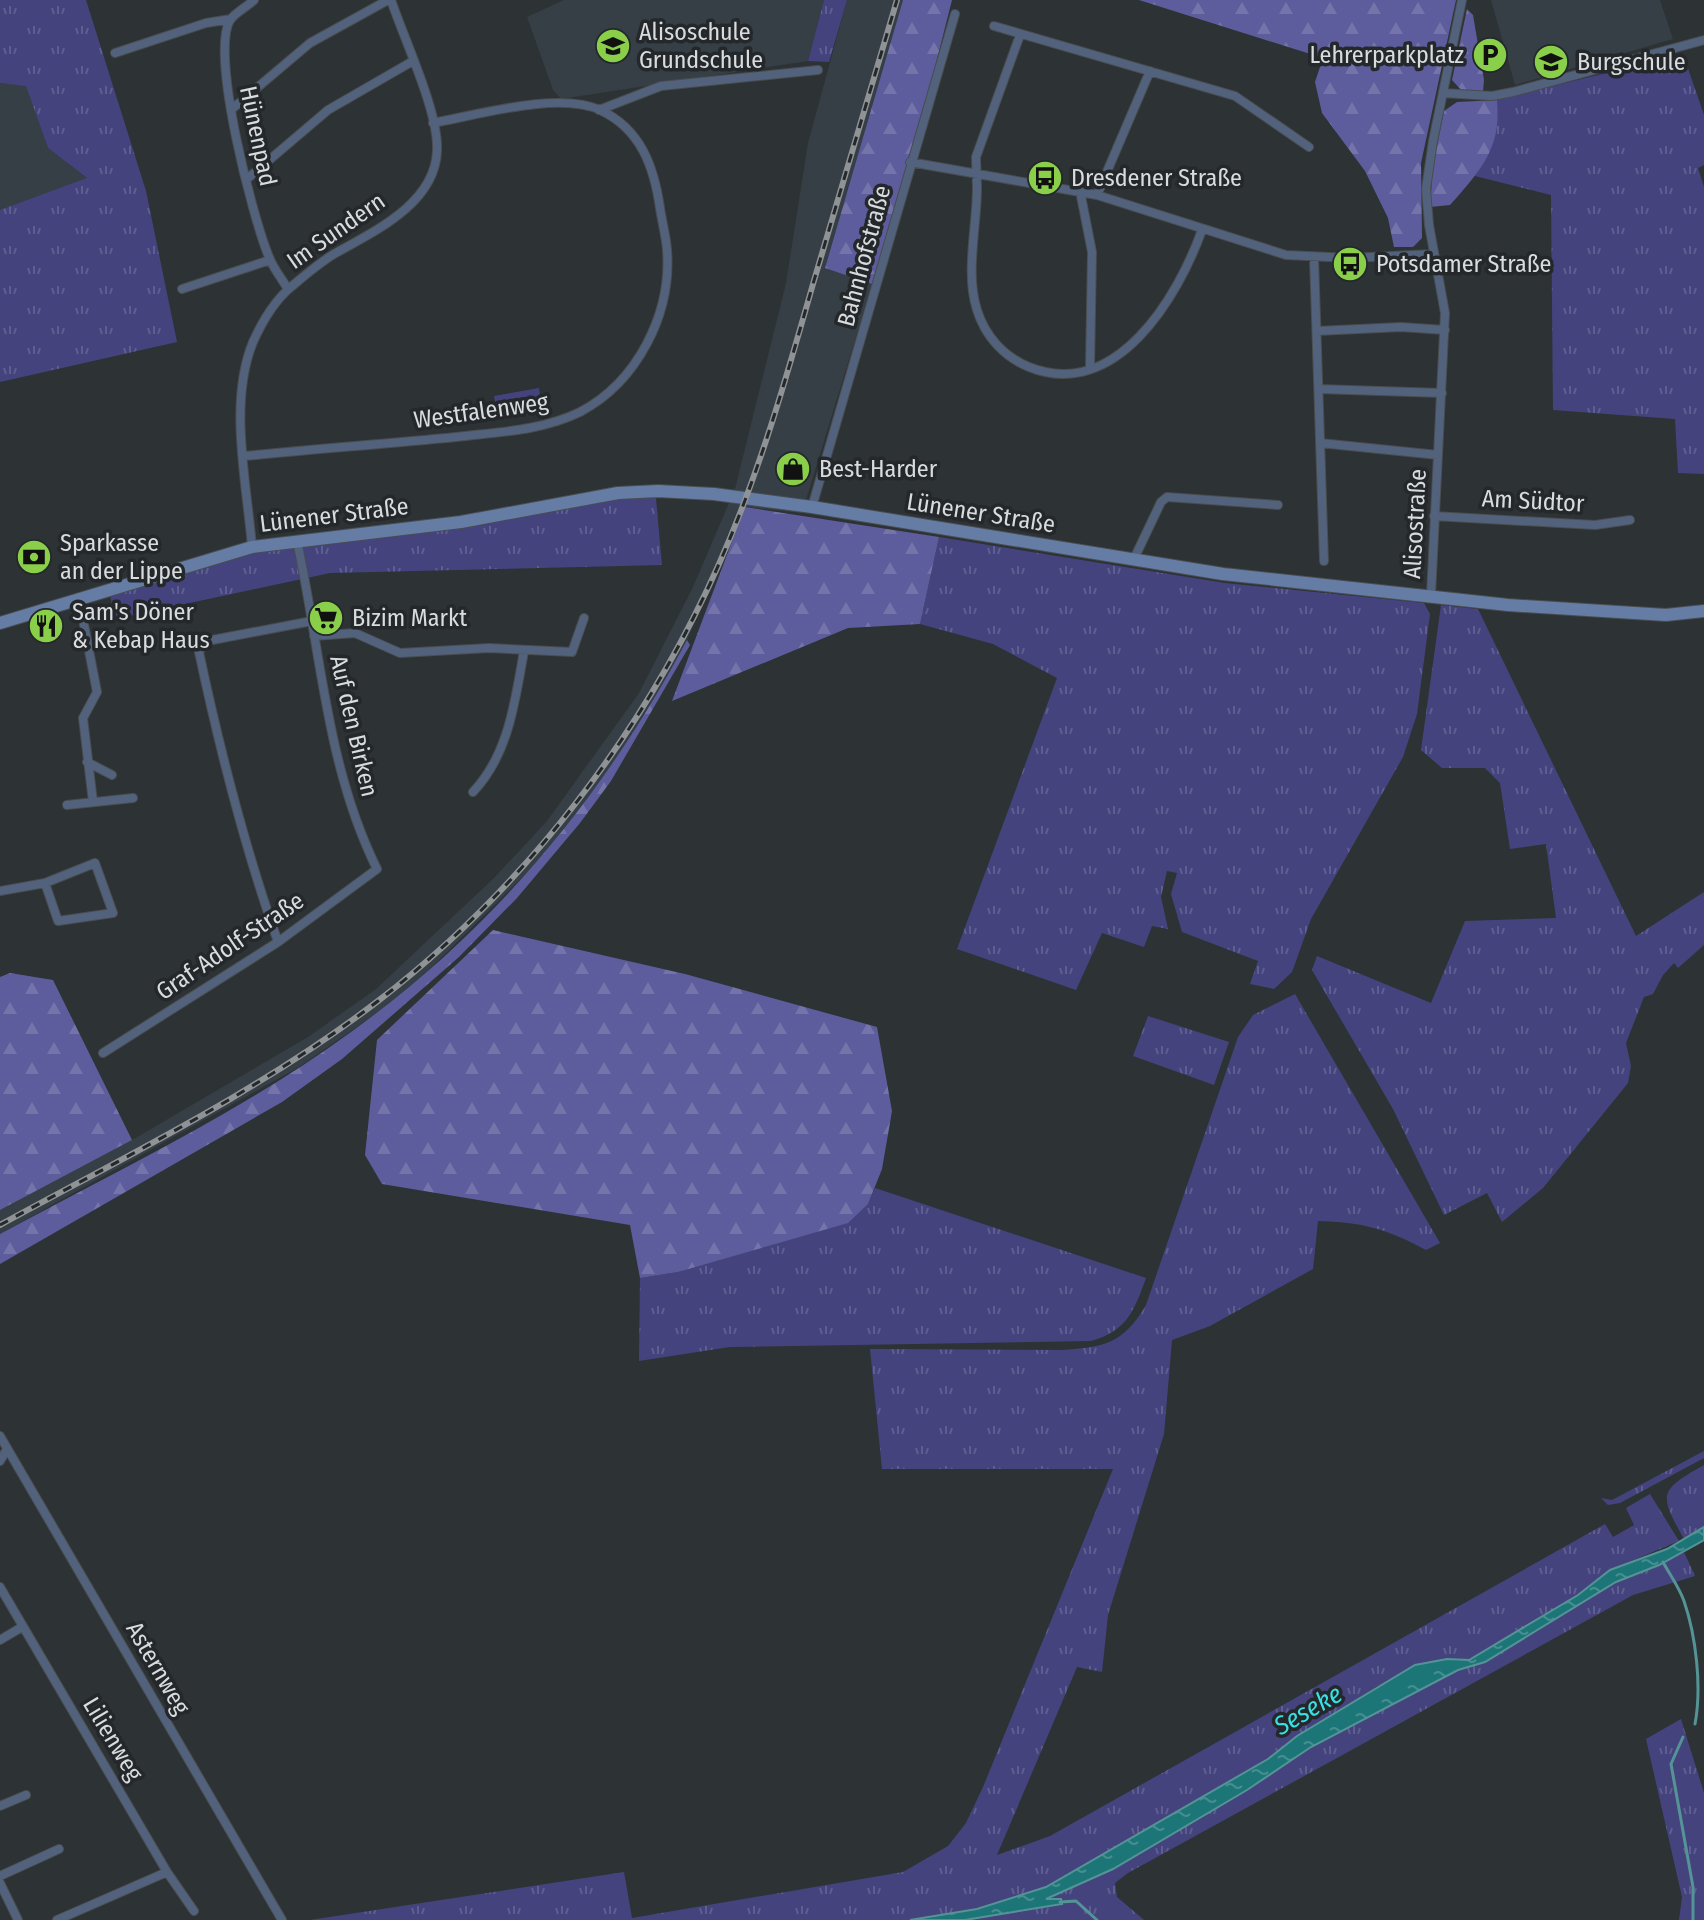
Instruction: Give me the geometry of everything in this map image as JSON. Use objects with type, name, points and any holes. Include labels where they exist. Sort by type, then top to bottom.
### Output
[{"type":"main road","name":"Lünener Straße","points":[[0,623],[252,547],[461,522],[634,492],[714,494],[812,507],[1223,574],[1508,605],[1666,615],[1704,611]]},
{"type":"street","points":[[115,53],[206,23],[231,19],[254,0]]},
{"type":"street","points":[[232,109],[310,43],[390,0]]},
{"type":"street","name":"Im Sundern","points":[[252,547],[243,395],[248,359],[262,324],[288,289],[331,256],[360,242],[422,190],[433,172],[438,150],[433,123],[390,0]]},
{"type":"street","name":"Alisostraße","points":[[1431,595],[1445,330],[1444,297],[1434,254],[1426,189],[1462,0]]},
{"type":"street","name":"Bahnhofstraße","points":[[812,507],[955,14]]},
{"type":"street","name":"Hünenpad","points":[[231,19],[224,48],[226,83],[247,179],[270,260],[288,289]]},
{"type":"street","points":[[994,26],[1235,96],[1309,147]]},
{"type":"street","points":[[1020,35],[980,144],[974,171],[977,188],[973,292],[984,328],[1006,354],[1038,371],[1057,373],[1090,368],[1123,351],[1154,321],[1183,277],[1202,230]]},
{"type":"street","points":[[1443,93],[1492,96],[1513,92],[1704,40]]},
{"type":"street","points":[[247,179],[328,110],[413,61]]},
{"type":"street","points":[[599,110],[676,84],[818,70]]},
{"type":"street","points":[[1097,195],[1150,71]]},
{"type":"street","name":"Westfalenweg","points":[[245,456],[532,428],[555,423],[583,410],[624,377],[652,336],[660,307],[667,249],[649,159],[631,133],[599,110],[552,104],[433,123]]},
{"type":"street","points":[[910,162],[1097,195],[1265,251],[1314,258],[1434,254]]},
{"type":"street","points":[[1080,191],[1092,252],[1090,368]]},
{"type":"street","points":[[1314,258],[1324,561]]},
{"type":"street","points":[[182,289],[270,260]]},
{"type":"street","points":[[1317,331],[1401,327],[1445,330]]},
{"type":"street","points":[[1319,389],[1442,393]]},
{"type":"street","name":"Alisostraße","points":[[1320,443],[1438,455]]},
{"type":"street","points":[[1133,561],[1161,502],[1167,497],[1278,505]]},
{"type":"street","name":"Am Südtor","points":[[1434,516],[1595,525],[1630,520]]},
{"type":"street","name":"Auf den Birken","points":[[297,541],[344,785],[359,832],[377,869]]},
{"type":"street","points":[[79,599],[97,692],[83,718],[93,802]]},
{"type":"street","points":[[314,636],[361,634],[380,647],[400,653],[489,648],[572,652],[584,618]]},
{"type":"street","points":[[278,942],[249,859],[223,764],[199,652],[207,641],[312,621]]},
{"type":"street","points":[[473,792],[489,775],[500,753],[524,651]]},
{"type":"street","points":[[87,762],[112,775]]},
{"type":"street","points":[[67,805],[133,798]]},
{"type":"street","points":[[0,891],[45,883],[95,863],[113,913],[58,921],[45,883]]},
{"type":"street","name":"Graf-Adolf-Straße","points":[[103,1053],[278,942],[377,869]]},
{"type":"street","name":"Asternweg","points":[[0,1436],[282,1920]]},
{"type":"street","points":[[0,1461],[7,1449]]},
{"type":"street","name":"Lilienweg","points":[[0,1587],[167,1872],[194,1911]]},
{"type":"street","points":[[0,1640],[22,1627]]},
{"type":"street","points":[[0,1806],[26,1795]]},
{"type":"street","points":[[0,1876],[59,1849]]},
{"type":"street","points":[[57,1920],[167,1872]]},
{"type":"street","points":[[0,1883],[18,1920]]},
{"type":"shaded area","points":[[564,0],[824,0],[808,61],[561,99],[553,90],[527,17]]},
{"type":"shaded area","points":[[847,0],[903,0],[825,267],[872,284],[802,513],[745,507],[687,640],[654,702],[610,770],[535,865],[428,971],[380,1011],[299,1067],[0,1234],[0,1210],[132,1140],[308,1037],[376,989],[494,878],[547,821],[639,693],[693,587],[735,489],[786,283],[808,143]]},
{"type":"shaded area","name":"Burgschule","points":[[1491,0],[1660,0],[1673,39],[1515,85]]},
{"type":"shaded area","points":[[0,83],[26,85],[48,148],[88,179],[0,210]]},
{"type":"green space","points":[[0,0],[86,0],[146,191],[177,342],[0,382],[0,210],[87,178],[48,148],[26,86],[0,83]]},
{"type":"green space","points":[[824,0],[847,0],[829,62],[808,61]]},
{"type":"green space","points":[[903,0],[952,0],[922,118],[872,284],[825,268]]},
{"type":"green space","points":[[1139,0],[1456,0],[1421,163],[1422,238],[1413,247],[1394,247],[1388,218],[1365,171],[1322,113],[1315,82],[1323,58]]},
{"type":"green space","points":[[1467,9],[1473,15],[1484,80],[1483,91],[1462,91],[1452,80]]},
{"type":"green space","points":[[1683,54],[1704,115],[1704,165],[1698,168],[1704,187],[1704,474],[1678,473],[1675,419],[1553,410],[1551,195],[1475,176],[1493,140],[1497,100]]},
{"type":"green space","points":[[1497,100],[1496,132],[1487,158],[1450,205],[1430,207],[1433,165],[1444,111],[1457,102]]},
{"type":"green space","points":[[539,388],[542,412],[498,420],[494,396]]},
{"type":"green space","points":[[655,488],[662,565],[330,573],[115,619],[108,585],[239,549]]},
{"type":"green space","points":[[745,507],[939,537],[920,624],[848,628],[672,701]]},
{"type":"green space","points":[[939,537],[1225,583],[1424,603],[1430,614],[1417,714],[1403,757],[1311,919],[1292,972],[1274,989],[1250,984],[1258,961],[1182,932],[1171,894],[1177,873],[1167,871],[1161,897],[1168,929],[1152,926],[1144,947],[1102,933],[1076,990],[957,949],[1057,678],[993,644],[920,624]]},
{"type":"green space","points":[[1441,605],[1478,609],[1636,936],[1704,892],[1704,945],[1678,968],[1674,963],[1653,994],[1644,997],[1626,1043],[1631,1066],[1628,1083],[1543,1188],[1502,1222],[1487,1193],[1444,1215],[1393,1109],[1312,970],[1317,956],[1431,1003],[1465,921],[1556,918],[1546,844],[1510,849],[1500,783],[1485,768],[1442,768],[1421,750]]},
{"type":"green space","points":[[687,640],[690,645],[611,781],[517,898],[459,957],[342,1059],[282,1102],[0,1264],[0,1234],[224,1114],[310,1061],[403,992],[452,949],[499,904],[582,805],[655,697]]},
{"type":"green space","points":[[493,930],[685,974],[877,1027],[892,1111],[882,1169],[868,1204],[848,1223],[678,1272],[640,1278],[630,1225],[382,1184],[365,1155],[377,1040]]},
{"type":"green space","points":[[10,973],[53,980],[132,1140],[0,1210],[0,977]]},
{"type":"green space","points":[[1295,994],[1440,1243],[1426,1250],[1374,1228],[1318,1221],[1313,1269],[1210,1326],[1172,1340],[1164,1434],[1108,1615],[1102,1672],[1077,1667],[997,1855],[1050,1836],[1605,1524],[1613,1537],[1634,1525],[1626,1508],[1650,1494],[1679,1541],[1610,1570],[1578,1595],[1468,1660],[1447,1659],[1376,1687],[1268,1759],[1046,1887],[977,1909],[910,1920],[310,1920],[624,1872],[632,1918],[903,1872],[948,1846],[966,1823],[983,1787],[1113,1469],[882,1469],[870,1349],[1062,1350],[1101,1345],[1121,1336],[1146,1305],[1238,1037],[1253,1015]]},
{"type":"green space","points":[[1148,1016],[1229,1042],[1214,1085],[1133,1056]]},
{"type":"green space","points":[[875,1188],[1146,1278],[1128,1318],[1113,1332],[1091,1341],[730,1347],[639,1361],[640,1278],[678,1272],[868,1204]]},
{"type":"green space","points":[[1704,1451],[1704,1458],[1620,1503],[1608,1505],[1601,1498],[1612,1500]]},
{"type":"green space","points":[[1704,1465],[1704,1527],[1684,1539],[1670,1512],[1667,1495],[1678,1481]]},
{"type":"green space","points":[[1684,1552],[1695,1576],[1633,1595],[1128,1873],[1115,1883],[1117,1897],[1144,1920],[965,1920],[1061,1904],[1061,1899],[1043,1900],[1113,1869],[1247,1790],[1311,1747],[1458,1670],[1485,1662],[1616,1582]]},
{"type":"green space","points":[[1681,1719],[1704,1793],[1704,1920],[1679,1920],[1682,1897],[1646,1739]]},
{"type":"water","points":[[1704,1527],[1704,1540],[1659,1565],[1616,1582],[1485,1662],[1458,1670],[1311,1747],[1247,1790],[1113,1869],[1046,1899],[1061,1899],[1062,1904],[965,1920],[910,1920],[977,1909],[1046,1887],[1268,1759],[1297,1736],[1415,1665],[1447,1659],[1469,1660],[1578,1595],[1610,1570],[1667,1549]]},
{"type":"waterway","points":[[1663,1562],[1682,1596],[1692,1630],[1698,1678],[1695,1724]]},
{"type":"waterway","points":[[1683,1737],[1671,1764],[1693,1887],[1693,1920]]},
{"type":"waterway","points":[[1060,1902],[1076,1901],[1097,1920]]},
{"type":"railway","points":[[0,1225],[241,1093],[378,1001],[432,957],[483,909],[576,804],[655,688],[689,627],[733,530],[782,391],[897,0]]},
{"type":"place","name":"Alisoschule Grundschule","points":[[613,46]]},
{"type":"place","name":"Lehrerparkplatz","points":[[1490,55]]},
{"type":"place","name":"Burgschule","points":[[1551,62]]},
{"type":"place","name":"Dresdener Straße","points":[[1045,178]]},
{"type":"place","name":"Potsdamer Straße","points":[[1350,264]]},
{"type":"place","name":"Best-Harder","points":[[793,469]]},
{"type":"place","name":"Sparkasse an der Lippe","points":[[34,557]]},
{"type":"place","name":"Bizim Markt","points":[[326,618]]},
{"type":"place","name":"Sam's Döner & Kebap Haus","points":[[46,626]]},
{"type":"water label","name":"Seseke","points":[[1308,1710]]}]
